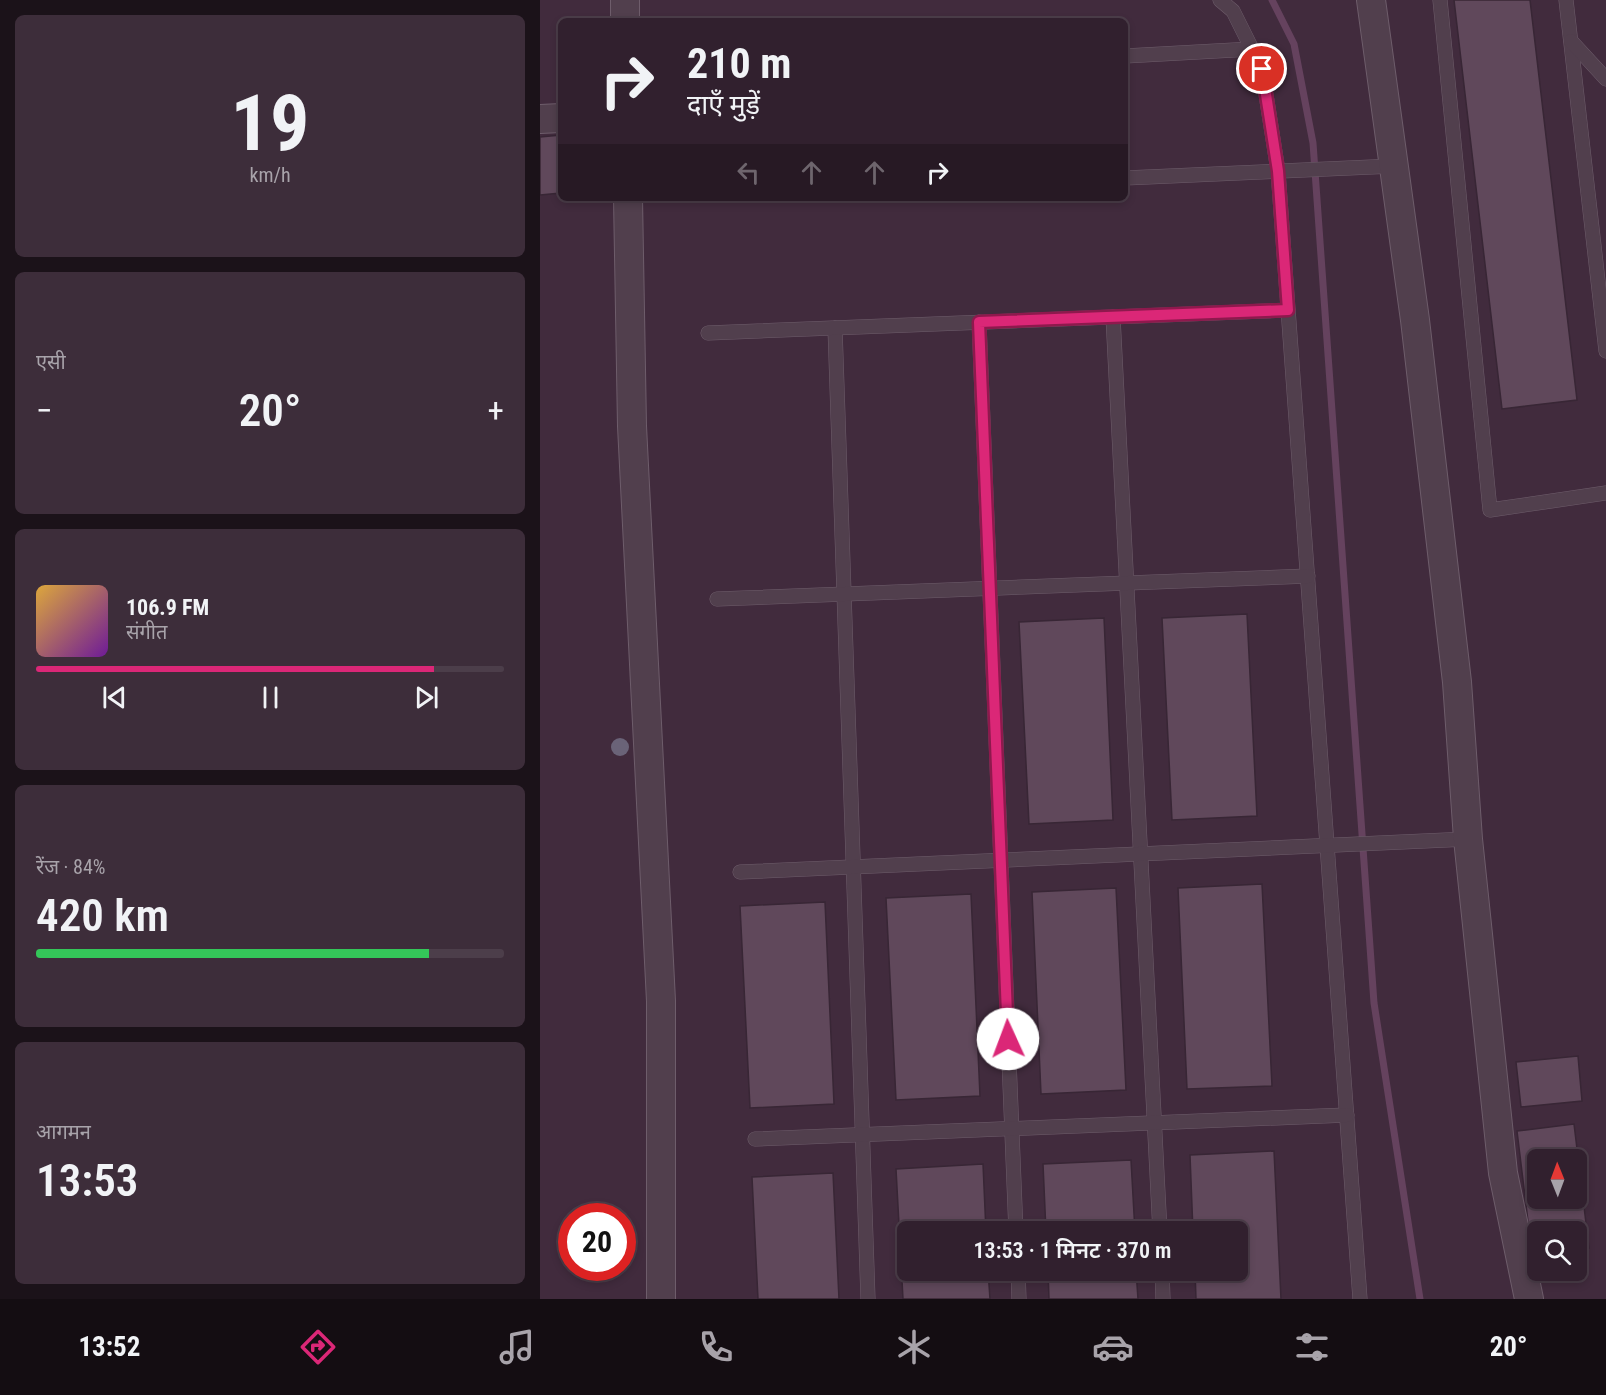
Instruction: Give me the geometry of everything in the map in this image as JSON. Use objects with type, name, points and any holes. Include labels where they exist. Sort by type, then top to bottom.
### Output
[{"type":"street","points":[[625,0],[625,18]]},
{"type":"street","points":[[1371,0],[1415,320],[1457,682],[1468,839],[1503,1173],[1529,1299]]},
{"type":"street","points":[[540,119],[558,118]]},
{"type":"street","points":[[628,201],[632,426],[662,1001],[661,1299]]},
{"type":"lane","points":[[1220,0],[1233,11],[1262,69],[1278,171],[1360,1299]]},
{"type":"lane","points":[[1440,0],[1490,510],[1606,493]]},
{"type":"lane","points":[[1566,0],[1606,351]]},
{"type":"lane","points":[[1571,41],[1606,79]]},
{"type":"lane","points":[[1128,56],[1252,49]]},
{"type":"lane","points":[[1128,178],[1394,166]]},
{"type":"lane","points":[[708,333],[1288,310]]},
{"type":"lane","points":[[1113,316],[1159,1221]]},
{"type":"lane","points":[[979,322],[1016,1221]]},
{"type":"lane","points":[[834,328],[868,1299]]},
{"type":"lane","points":[[717,599],[1308,576]]},
{"type":"lane","points":[[740,872],[1468,839]]},
{"type":"lane","points":[[755,1139],[1347,1115]]},
{"type":"lane","points":[[1018,1281],[1019,1299]]},
{"type":"lane","points":[[1162,1281],[1163,1299]]},
{"type":"building","points":[[1454,0],[1530,0],[1577,400],[1502,409]]},
{"type":"building","points":[[558,135],[558,193],[540,195],[540,137]]},
{"type":"building","points":[[1247,614],[1257,816],[1172,820],[1162,618]]},
{"type":"building","points":[[1104,618],[1113,820],[1029,824],[1019,622]]},
{"type":"building","points":[[1262,884],[1272,1086],[1187,1089],[1178,888]]},
{"type":"building","points":[[1116,888],[1126,1090],[1041,1094],[1032,892]]},
{"type":"building","points":[[971,894],[980,1096],[896,1100],[886,898]]},
{"type":"building","points":[[825,902],[834,1104],[750,1108],[740,906]]},
{"type":"building","points":[[1578,1056],[1582,1101],[1521,1107],[1516,1062]]},
{"type":"building","points":[[1574,1124],[1577,1149],[1527,1149],[1527,1209],[1584,1209],[1586,1221],[1528,1221],[1517,1131]]},
{"type":"building","points":[[1274,1151],[1281,1299],[1196,1299],[1195,1281],[1248,1281],[1248,1221],[1193,1221],[1190,1155]]},
{"type":"building","points":[[1131,1160],[1134,1221],[1046,1221],[1043,1164]]},
{"type":"building","points":[[983,1164],[986,1221],[899,1221],[896,1169]]},
{"type":"building","points":[[833,1173],[839,1299],[758,1299],[752,1177]]},
{"type":"building","points":[[902,1281],[989,1281],[990,1299],[903,1299]]},
{"type":"building","points":[[1048,1281],[1137,1281],[1138,1299],[1049,1299]]},
{"type":"waterway","points":[[1272,0],[1294,44],[1313,143],[1374,1003],[1420,1299]]},
{"type":"route","points":[[1008,1039],[979,322],[1288,310],[1278,171],[1262,69]]}]
